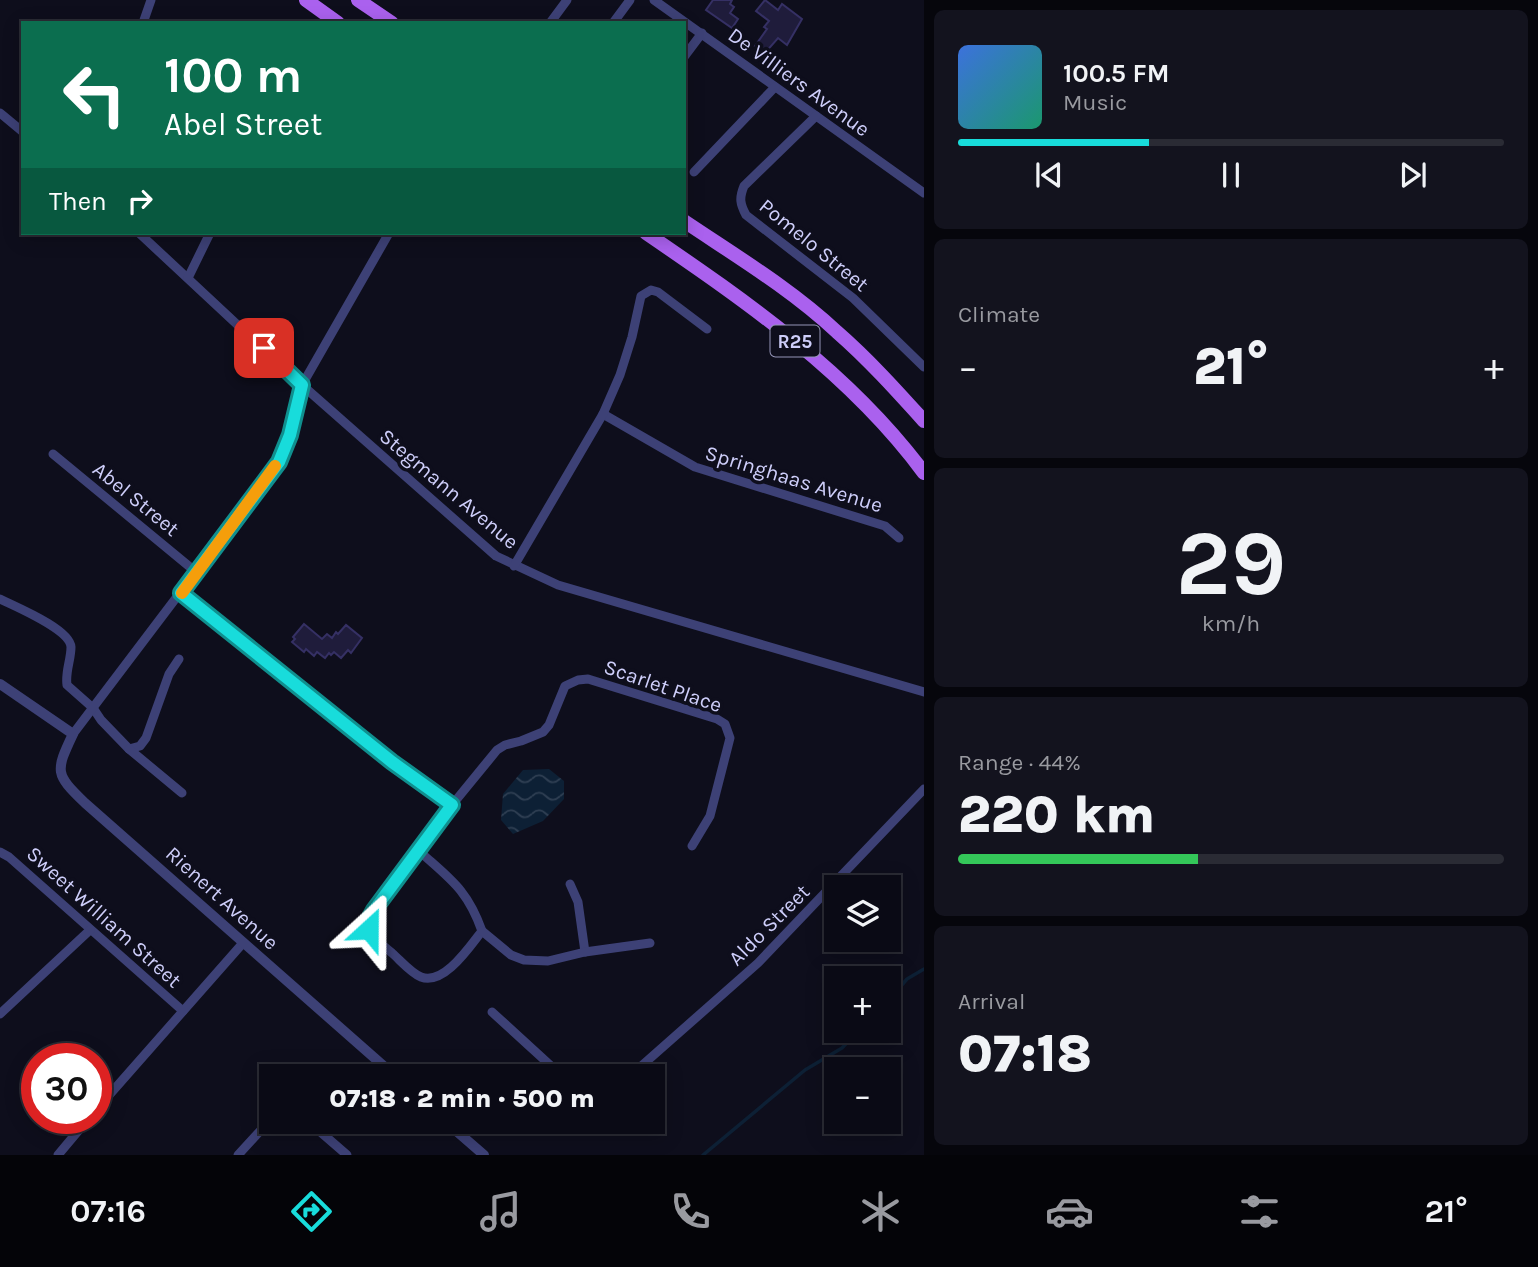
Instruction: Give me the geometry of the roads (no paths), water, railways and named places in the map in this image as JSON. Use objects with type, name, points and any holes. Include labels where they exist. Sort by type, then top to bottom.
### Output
[{"type":"main road","points":[[306,0],[335,21]]},
{"type":"main road","points":[[359,0],[389,21]]},
{"type":"main road","name":"R25","points":[[686,222],[786,290],[836,331],[886,379],[924,421]]},
{"type":"main road","name":"R25","points":[[649,235],[763,315],[812,355],[865,402],[924,473]]},
{"type":"street","points":[[144,21],[151,0]]},
{"type":"street","points":[[551,21],[567,0]]},
{"type":"street","points":[[614,21],[630,0]]},
{"type":"street","name":"De Villiers Avenue","points":[[654,0],[685,21]]},
{"type":"street","name":"De Villiers Avenue","points":[[686,22],[924,194]]},
{"type":"street","points":[[686,54],[702,33]]},
{"type":"street","points":[[694,173],[775,87]]},
{"type":"street","points":[[0,113],[21,130]]},
{"type":"street","name":"Pomelo Street","points":[[816,116],[744,186],[740,205],[746,215],[853,298],[924,367]]},
{"type":"street","name":"Stegmann Avenue","points":[[141,235],[302,385],[496,556],[558,584],[924,692]]},
{"type":"street","points":[[188,278],[209,235]]},
{"type":"street","points":[[0,684],[73,734],[279,462],[290,435],[302,385],[388,235]]},
{"type":"street","points":[[514,566],[603,414],[620,375],[641,296],[645,291],[651,289],[658,292],[707,329]]},
{"type":"street","name":"Springhaas Avenue","points":[[603,414],[695,467],[885,526],[899,538]]},
{"type":"street","name":"Abel Street","points":[[53,454],[196,572]]},
{"type":"street","points":[[181,593],[392,762],[452,805],[369,919],[369,929],[374,938],[419,976],[429,979],[452,967],[482,931]]},
{"type":"street","points":[[0,599],[57,628],[68,638],[71,645],[67,685],[93,708],[129,749],[183,793]]},
{"type":"street","points":[[129,749],[140,746],[146,738],[169,674],[179,659]]},
{"type":"street","name":"Scarlet Place","points":[[452,805],[497,750],[534,736],[549,725],[562,689],[578,680],[588,680],[717,719],[725,724],[730,738],[710,816],[692,846]]},
{"type":"street","name":"Rienert Avenue","points":[[73,734],[61,760],[60,772],[64,783],[381,1064]]},
{"type":"street","name":"Aldo Street","points":[[644,1064],[758,963],[924,789]]},
{"type":"street","points":[[419,851],[471,901],[482,931],[511,955],[524,960],[548,961],[585,952],[650,943]]},
{"type":"street","name":"Sweet William Street","points":[[0,852],[9,857],[183,1011]]},
{"type":"street","points":[[570,884],[578,902],[585,952]]},
{"type":"street","points":[[0,1014],[90,930]]},
{"type":"street","points":[[112,1092],[243,943]]},
{"type":"street","points":[[492,1012],[549,1064]]},
{"type":"street","points":[[238,1155],[259,1131]]},
{"type":"street","points":[[58,1155],[76,1134]]},
{"type":"street","points":[[323,1134],[347,1155]]},
{"type":"street","points":[[460,1134],[484,1155]]},
{"type":"water","points":[[549,769],[564,781],[564,799],[543,821],[513,834],[501,820],[503,794],[523,770]]},
{"type":"waterway","points":[[901,986],[924,969]]},
{"type":"waterway","points":[[703,1155],[805,1070],[847,1043]]}]
